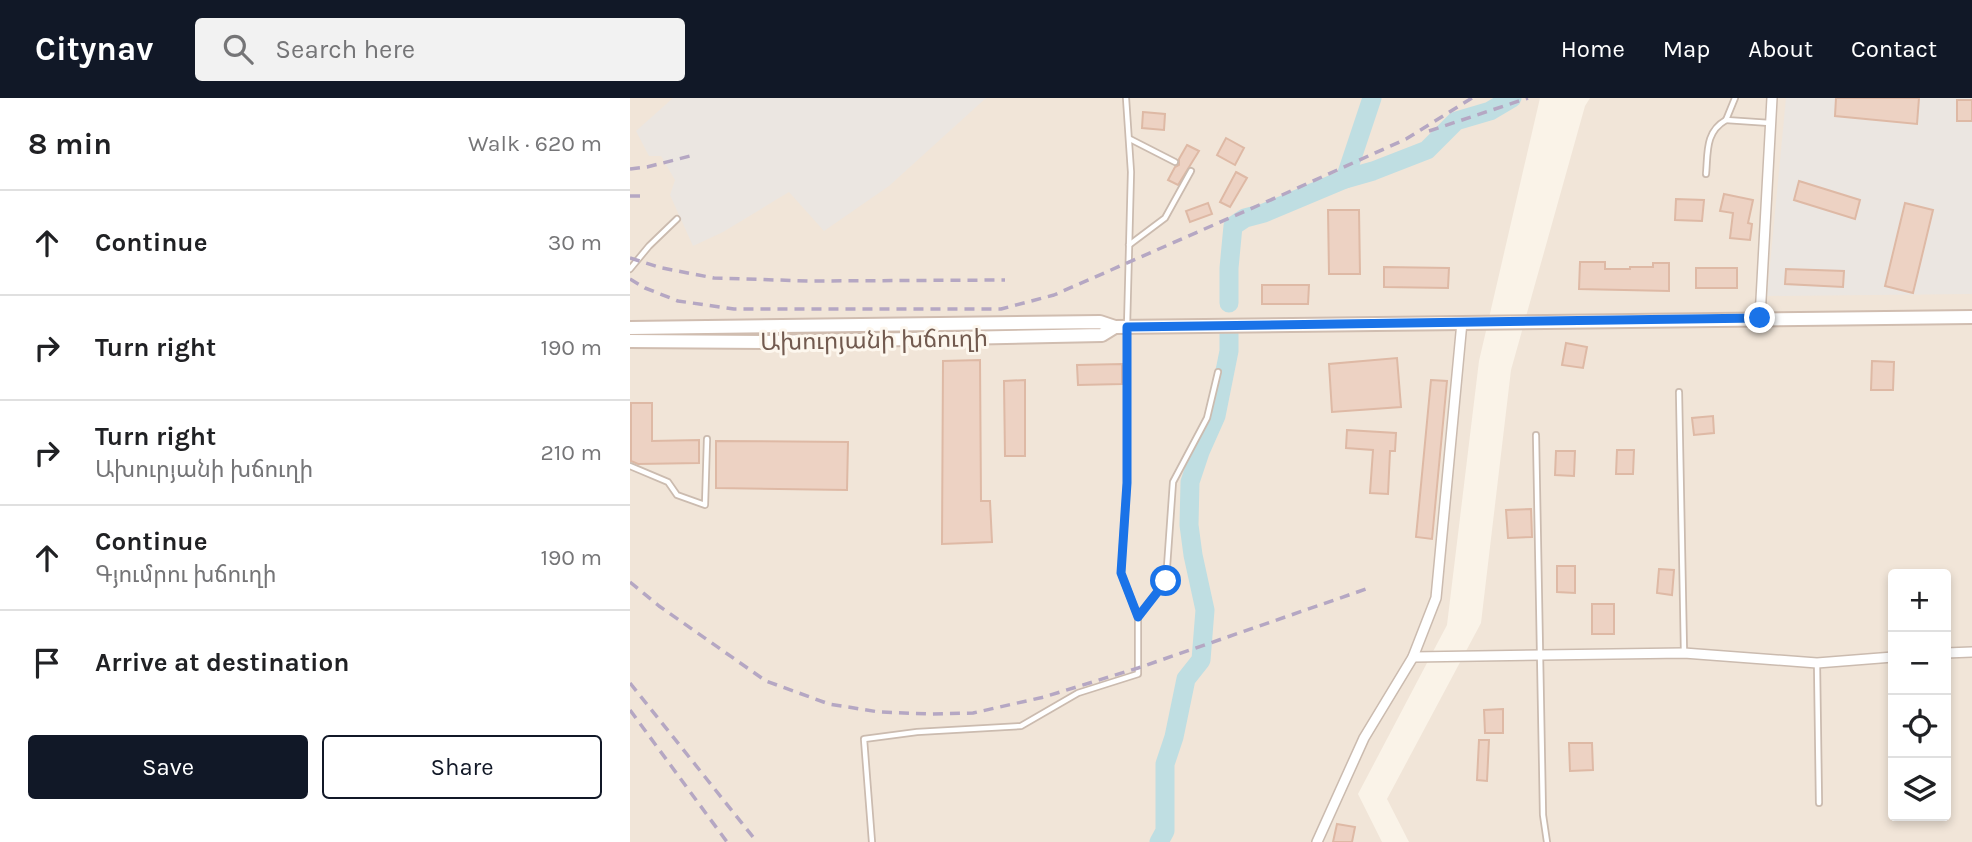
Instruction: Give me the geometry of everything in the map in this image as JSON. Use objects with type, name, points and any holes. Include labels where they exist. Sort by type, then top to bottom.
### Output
[{"type":"main road","name":"Ախուրյանի խճուղի","points":[[630,328],[1100,321],[1121,327],[1972,317]]},
{"type":"main road","name":"Ախուրյանի խճուղի","points":[[630,341],[766,342],[1102,335],[1121,327]]},
{"type":"street","points":[[1760,318],[1772,98]]},
{"type":"street","points":[[1317,842],[1364,738],[1413,657],[1436,598],[1462,322]]},
{"type":"street","points":[[1951,653],[1972,652]]},
{"type":"street","points":[[1413,657],[1684,653],[1817,663],[1888,657]]},
{"type":"lane","points":[[872,842],[864,739],[917,732],[1021,726],[1078,693],[1138,674],[1138,617],[1121,573],[1127,483],[1121,327],[1129,245],[1131,172],[1126,98]]},
{"type":"lane","points":[[1726,120],[1735,98]]},
{"type":"lane","points":[[1706,174],[1709,138],[1716,125],[1726,120],[1770,123]]},
{"type":"lane","points":[[1129,138],[1175,162]]},
{"type":"lane","points":[[1129,245],[1165,218],[1191,171]]},
{"type":"lane","points":[[630,269],[677,219]]},
{"type":"lane","points":[[1138,617],[1166,581],[1173,482],[1207,418],[1219,372]]},
{"type":"lane","points":[[1679,392],[1684,653]]},
{"type":"lane","points":[[1536,435],[1543,814],[1548,842]]},
{"type":"lane","points":[[630,466],[668,482],[677,495],[705,505],[707,439]]},
{"type":"lane","points":[[1817,663],[1819,803]]},
{"type":"shaded area","points":[[630,98],[1540,98],[1479,361],[1447,625],[1358,794],[1382,842],[630,842]]},
{"type":"shaded area","points":[[673,98],[986,98],[889,186],[824,231],[789,192],[723,232],[693,246],[670,195],[675,180],[661,156],[649,156],[636,131]]},
{"type":"shaded area","points":[[1590,98],[1972,98],[1972,842],[1409,842],[1387,799],[1481,623],[1511,370],[1585,106]]},
{"type":"shaded area","points":[[1786,98],[1972,98],[1972,294],[1767,296]]},
{"type":"building","points":[[1836,98],[1919,98],[1917,124],[1835,116]]},
{"type":"building","points":[[1957,100],[1972,100],[1972,121],[1957,121]]},
{"type":"building","points":[[1143,112],[1165,114],[1164,130],[1142,128]]},
{"type":"building","points":[[1226,138],[1244,148],[1235,165],[1217,155]]},
{"type":"building","points":[[1187,145],[1199,151],[1178,185],[1168,180],[1179,165],[1179,159]]},
{"type":"building","points":[[1236,172],[1247,178],[1230,207],[1220,202]]},
{"type":"building","points":[[1799,181],[1860,200],[1855,219],[1794,200]]},
{"type":"building","points":[[1724,194],[1753,200],[1748,223],[1752,224],[1750,240],[1730,238],[1733,213],[1720,211]]},
{"type":"building","points":[[1676,199],[1704,200],[1702,221],[1675,220]]},
{"type":"building","points":[[1208,203],[1212,214],[1190,222],[1186,211]]},
{"type":"building","points":[[1905,203],[1933,210],[1913,293],[1885,286]]},
{"type":"building","points":[[1328,210],[1359,210],[1360,274],[1329,274]]},
{"type":"building","points":[[1580,262],[1605,262],[1605,269],[1653,267],[1653,263],[1669,263],[1669,291],[1579,289]]},
{"type":"building","points":[[1384,267],[1449,268],[1448,288],[1384,287]]},
{"type":"building","points":[[1696,268],[1737,268],[1737,288],[1696,288]]},
{"type":"building","points":[[1786,269],[1844,271],[1843,287],[1785,284]]},
{"type":"building","points":[[1262,285],[1309,285],[1308,304],[1262,304]]},
{"type":"building","points":[[1566,343],[1587,347],[1583,368],[1562,365]]},
{"type":"building","points":[[1397,358],[1401,407],[1332,412],[1329,364]]},
{"type":"building","points":[[980,360],[981,501],[990,501],[992,542],[942,544],[943,361]]},
{"type":"building","points":[[1872,361],[1894,362],[1893,390],[1871,390]]},
{"type":"building","points":[[1122,364],[1122,384],[1078,385],[1077,365]]},
{"type":"building","points":[[1025,380],[1025,456],[1005,456],[1004,381]]},
{"type":"building","points":[[1431,380],[1447,381],[1432,539],[1416,537]]},
{"type":"building","points":[[631,403],[652,403],[652,441],[699,440],[699,463],[638,464],[631,461]]},
{"type":"building","points":[[1713,416],[1714,433],[1694,435],[1692,418]]},
{"type":"building","points":[[1347,430],[1396,433],[1395,451],[1390,451],[1388,494],[1370,493],[1373,450],[1346,448]]},
{"type":"building","points":[[716,441],[848,442],[847,490],[716,488]]},
{"type":"building","points":[[1617,450],[1634,450],[1633,474],[1616,474]]},
{"type":"building","points":[[1556,451],[1575,451],[1574,476],[1555,475]]},
{"type":"building","points":[[1531,509],[1532,537],[1508,538],[1506,510]]},
{"type":"building","points":[[1557,566],[1575,566],[1575,593],[1557,592]]},
{"type":"building","points":[[1659,569],[1674,570],[1672,595],[1657,593]]},
{"type":"building","points":[[1592,604],[1614,604],[1614,634],[1592,634]]},
{"type":"building","points":[[1503,709],[1503,733],[1485,733],[1484,710]]},
{"type":"building","points":[[1479,740],[1489,740],[1487,781],[1477,780]]},
{"type":"building","points":[[1569,743],[1592,743],[1593,770],[1570,771]]},
{"type":"building","points":[[1337,824],[1355,827],[1352,842],[1333,842]]},
{"type":"waterway","points":[[1345,179],[1372,98]]},
{"type":"waterway","points":[[1229,303],[1233,226],[1245,218],[1427,150],[1456,121],[1490,111],[1512,98]]},
{"type":"waterway","points":[[1159,842],[1165,831],[1165,764],[1174,737],[1186,679],[1201,660],[1205,610],[1189,525],[1190,482],[1216,416],[1229,351],[1229,334]]},
{"type":"railway","points":[[630,279],[678,301],[734,309],[1001,309],[1054,295],[1282,195],[1406,139],[1472,98]]},
{"type":"railway","points":[[1429,131],[1528,98]]},
{"type":"railway","points":[[630,169],[694,155]]},
{"type":"railway","points":[[630,196],[642,196]]},
{"type":"railway","points":[[630,258],[662,268],[714,278],[809,281],[1005,280]]},
{"type":"railway","points":[[630,582],[659,606],[766,681],[829,704],[879,712],[930,714],[973,713],[1044,697],[1138,668],[1369,588]]},
{"type":"railway","points":[[630,683],[757,842]]},
{"type":"railway","points":[[630,710],[727,842]]},
{"type":"route","points":[[1166,581],[1138,617],[1121,573],[1127,483],[1127,327],[1760,318]]}]
